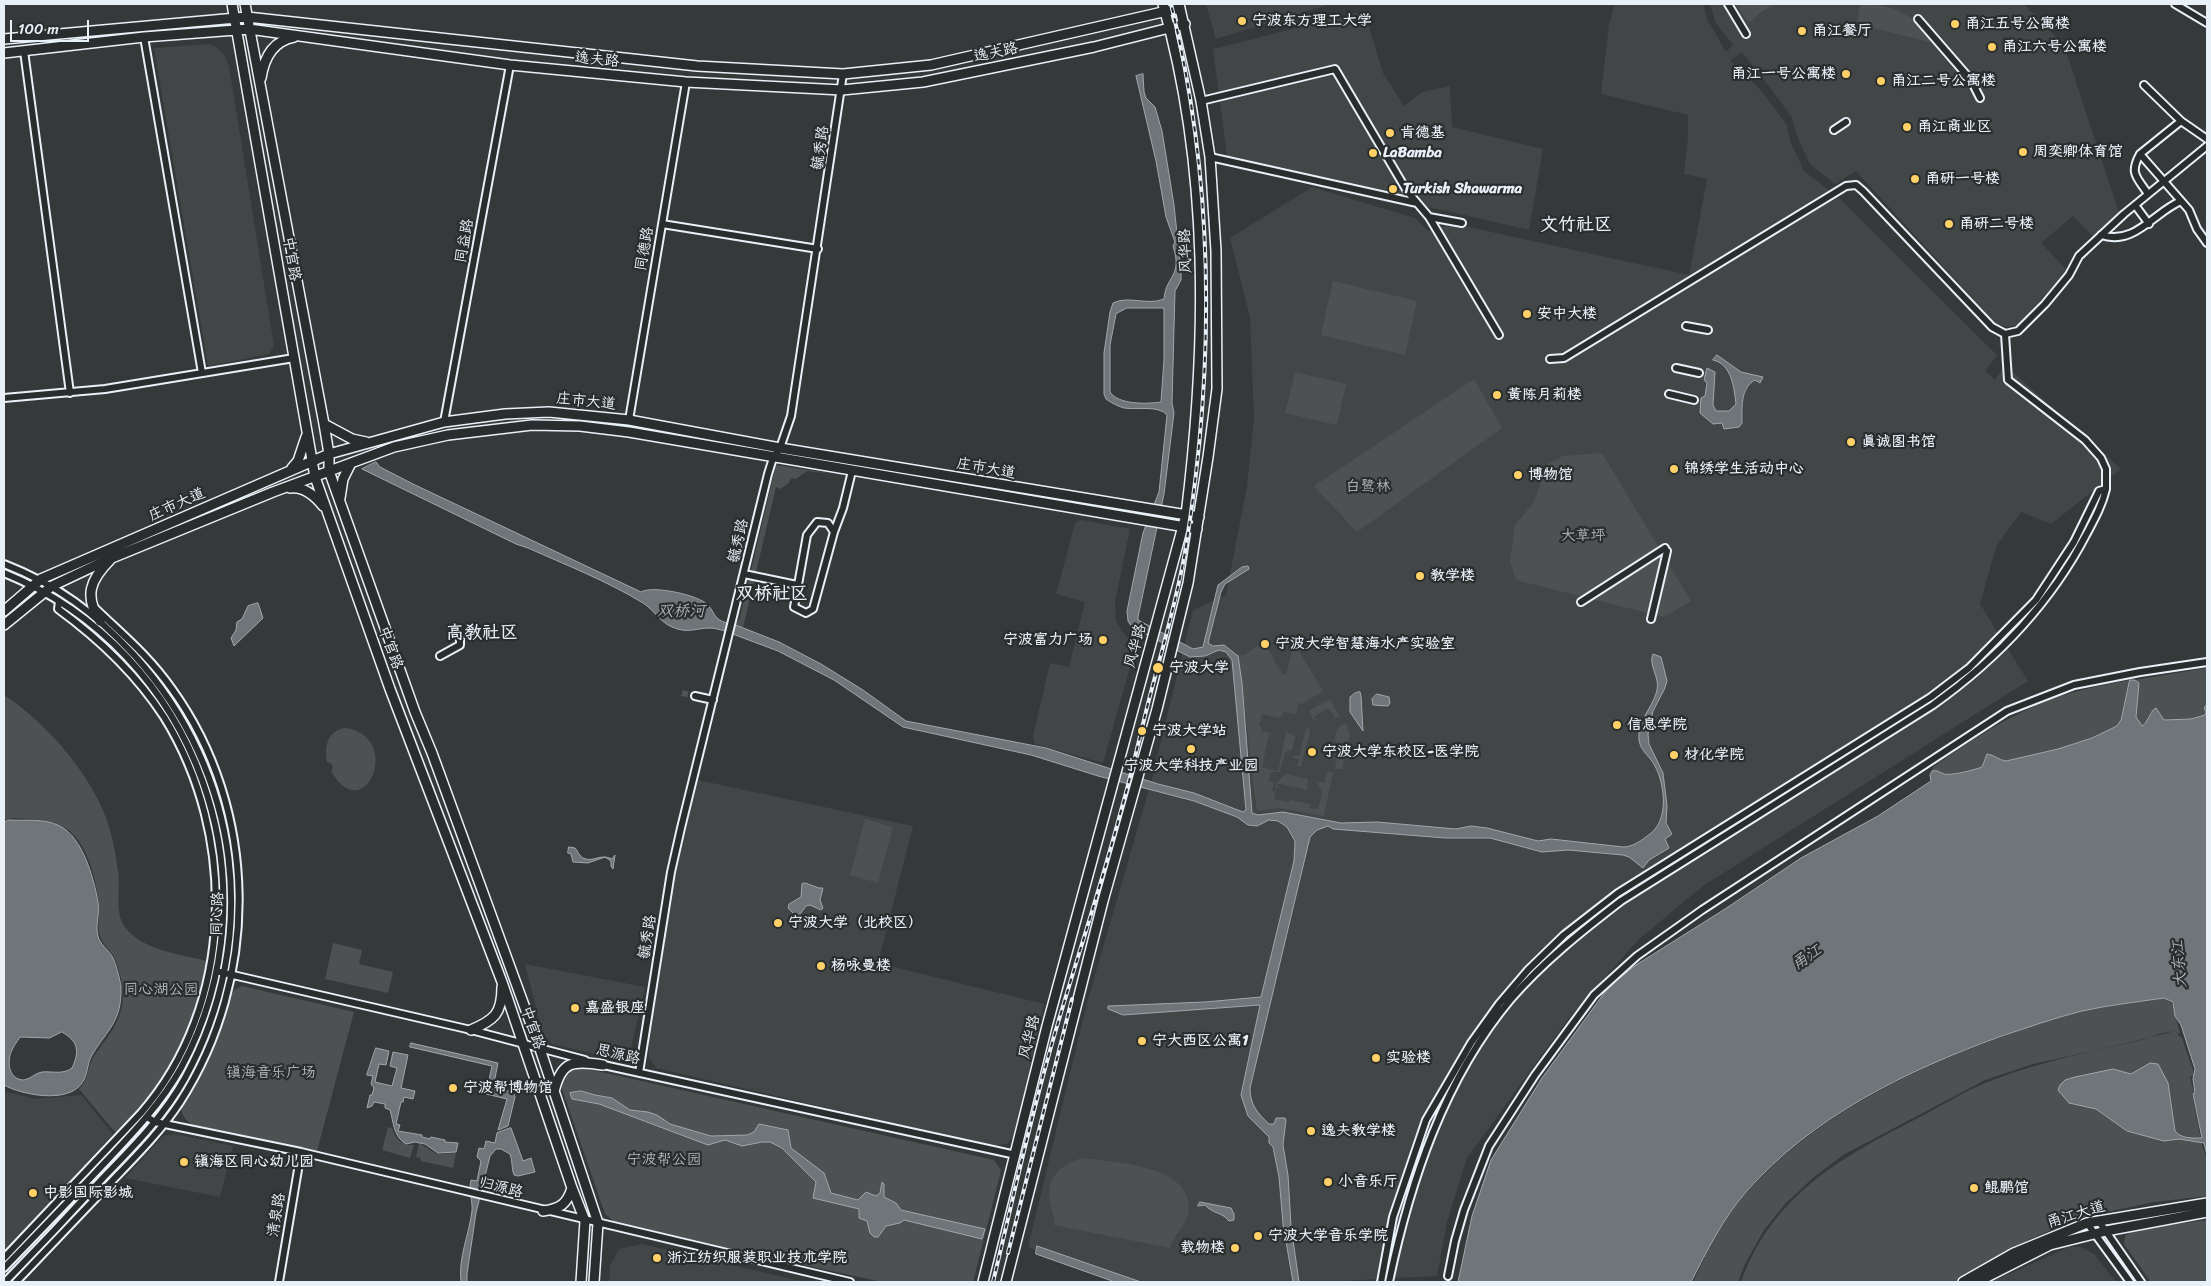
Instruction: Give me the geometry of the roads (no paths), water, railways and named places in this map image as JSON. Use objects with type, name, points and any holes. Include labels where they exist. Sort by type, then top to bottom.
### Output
[{"type":"main road","name":"中官路","points":[[232,4],[315,477],[393,697],[502,982],[572,1188],[586,1221],[581,1282]]},
{"type":"main road","name":"中官路","points":[[245,4],[324,424],[330,471],[415,712],[432,753],[540,1049],[598,1223],[594,1282]]},
{"type":"main road","name":"逸夫路","points":[[4,39],[247,17],[697,66],[843,74],[931,64],[1164,8],[1180,6]]},
{"type":"main road","name":"风华路","points":[[1006,1282],[1098,920],[1157,709],[1188,583],[1217,388],[1216,251],[1210,157],[1201,101],[1180,6]]},
{"type":"main road","name":"风华路","points":[[983,1282],[1047,1026],[1179,527],[1186,515],[1193,456],[1200,348],[1201,249],[1192,155],[1170,28],[1164,8]]},
{"type":"main road","name":"逸夫路","points":[[4,53],[144,37],[249,29],[510,65],[686,82],[842,90],[923,82],[1094,46],[1185,24]]},
{"type":"main road","points":[[260,86],[263,66],[274,47],[288,38],[299,36]]},
{"type":"main road","name":"庄市大道","points":[[4,611],[37,582],[312,460],[369,442],[444,422],[505,414],[549,412],[629,420],[780,448],[1199,517]]},
{"type":"main road","points":[[324,424],[352,439],[369,442]]},
{"type":"main road","name":"庄市大道","points":[[4,624],[52,586],[114,557],[273,492],[421,439],[488,429],[532,425],[580,426],[629,432],[1197,529]]},
{"type":"main road","points":[[289,470],[298,462],[307,432]]},
{"type":"main road","points":[[340,501],[343,479],[351,463]]},
{"type":"main road","points":[[273,492],[296,487],[306,490],[326,509]]},
{"type":"main road","points":[[100,621],[92,603],[92,584],[97,574],[114,557]]},
{"type":"main road","points":[[471,1030],[491,1021],[500,1010],[502,982]]},
{"type":"main road","points":[[554,1093],[559,1074],[569,1064],[584,1062],[603,1065]]},
{"type":"main road","points":[[543,1211],[556,1209],[563,1205],[568,1199],[572,1188]]},
{"type":"main road","name":"甬江大道","points":[[1963,1282],[2014,1253],[2087,1223],[2207,1202]]},
{"type":"main road","name":"甬江大道","points":[[1977,1282],[2050,1246],[2106,1231],[2207,1212]]},
{"type":"street","points":[[1728,4],[1746,34]]},
{"type":"street","points":[[2175,4],[2207,23]]},
{"type":"street","points":[[1918,19],[1971,80],[1980,98]]},
{"type":"street","points":[[144,37],[202,373]]},
{"type":"street","points":[[24,52],[70,393]]},
{"type":"street","name":"同益路","points":[[444,422],[510,65]]},
{"type":"street","points":[[1201,101],[1335,69],[1407,191],[1429,217],[1499,335]]},
{"type":"street","name":"毓秀路","points":[[639,1073],[671,872],[773,458],[780,448],[791,416],[818,249],[843,74]]},
{"type":"street","name":"同德路","points":[[629,420],[686,82]]},
{"type":"street","points":[[2144,85],[2182,121],[2207,139]]},
{"type":"street","points":[[2148,194],[2134,172],[2134,166],[2140,154],[2182,121]]},
{"type":"street","points":[[1834,130],[1846,122]]},
{"type":"street","points":[[1550,359],[1564,358],[1846,186],[1856,185],[1992,327],[2005,334],[2018,331],[2045,304],[2069,275],[2079,256],[2135,205],[2207,146]]},
{"type":"street","points":[[2140,154],[2189,210],[2197,229],[2207,243]]},
{"type":"street","points":[[1210,157],[1417,203]]},
{"type":"street","points":[[2101,235],[2112,238],[2128,235],[2149,224],[2173,204],[2181,201]]},
{"type":"street","points":[[2135,205],[2149,224]]},
{"type":"street","points":[[1429,217],[1462,223]]},
{"type":"street","points":[[662,224],[818,249]]},
{"type":"street","points":[[1686,326],[1708,330]]},
{"type":"street","points":[[1390,1282],[1409,1198],[1431,1137],[1447,1101],[1477,1047],[1511,1000],[1573,937],[1621,901],[1933,705],[1969,679],[2011,640],[2053,588],[2083,541],[2103,500],[2106,489],[2106,469],[2100,458],[2085,440],[2008,380],[2005,334]]},
{"type":"street","points":[[4,398],[70,393],[294,358]]},
{"type":"street","points":[[1676,368],[1699,373]]},
{"type":"street","points":[[1669,394],[1694,400]]},
{"type":"street","points":[[834,532],[828,523],[817,522],[807,535],[794,607],[806,613],[813,609],[834,532],[844,508],[852,471]]},
{"type":"street","points":[[1381,1282],[1392,1217],[1426,1120],[1471,1042],[1499,1004],[1528,970],[1564,935],[1618,893],[1931,697],[1969,668],[2036,600],[2074,542],[2099,491],[2106,489]]},
{"type":"street","points":[[1580,602],[1666,550],[1651,619]]},
{"type":"street","name":"同心路","points":[[4,564],[37,582],[44,592],[82,616],[102,632],[139,671],[160,697],[176,722],[198,766],[214,818],[223,876],[224,900],[221,950],[207,1005],[192,1046],[170,1087],[147,1117],[4,1268]]},
{"type":"street","name":"同心路","points":[[4,573],[52,586],[100,621],[120,640],[166,693],[189,730],[206,768],[223,822],[231,878],[231,925],[224,973],[213,1011],[184,1080],[155,1122],[5,1282]]},
{"type":"street","points":[[744,574],[797,585]]},
{"type":"street","points":[[4,1258],[141,1113],[156,1094],[179,1057],[194,1021],[211,962],[215,929],[216,890],[210,834],[197,787],[178,742],[144,688],[114,656],[58,609],[59,601]]},
{"type":"street","points":[[16,1282],[164,1124],[194,1078],[212,1039],[232,974],[239,913],[237,867],[225,801],[199,736],[172,689],[143,652],[92,603]]},
{"type":"street","points":[[440,656],[456,649],[460,645],[460,640]]},
{"type":"street","points":[[1448,1276],[1464,1210],[1489,1146],[1535,1075],[1594,996],[1637,956],[1674,929],[2007,711],[2074,685],[2140,672],[2207,662]]},
{"type":"street","points":[[694,696],[713,700]]},
{"type":"street","name":"思源路","points":[[216,971],[471,1030],[603,1065],[1016,1155]]},
{"type":"street","name":"归源路","points":[[147,1117],[155,1122],[301,1152],[543,1211],[850,1282]]},
{"type":"street","name":"清泉路","points":[[279,1282],[301,1152]]},
{"type":"street","points":[[2098,1220],[2141,1282]]},
{"type":"street","points":[[2087,1223],[2130,1282]]},
{"type":"water","points":[[1143,74],[1146,98],[1155,107],[1162,131],[1174,205],[1181,271],[1181,280],[1175,291],[1172,403],[1174,413],[1164,494],[1138,620],[1193,649],[1203,647],[1218,585],[1242,567],[1248,566],[1249,569],[1225,584],[1221,592],[1208,643],[1213,646],[1224,645],[1238,656],[1242,683],[1252,813],[1258,815],[1283,812],[1341,823],[1377,822],[1456,829],[1471,826],[1487,828],[1538,841],[1551,839],[1623,847],[1630,846],[1644,839],[1656,828],[1663,811],[1663,792],[1658,774],[1639,740],[1640,726],[1657,690],[1657,680],[1652,662],[1653,654],[1661,657],[1667,681],[1653,711],[1648,734],[1649,744],[1663,773],[1667,806],[1666,823],[1672,834],[1665,839],[1669,848],[1649,860],[1643,868],[1629,857],[1623,855],[1568,850],[1542,852],[1490,838],[1445,838],[1333,829],[1328,826],[1317,830],[1310,837],[1250,1088],[1251,1099],[1255,1108],[1269,1124],[1274,1124],[1276,1118],[1285,1118],[1286,1120],[1283,1145],[1299,1282],[1293,1282],[1283,1224],[1279,1177],[1273,1147],[1269,1143],[1269,1137],[1248,1116],[1241,1095],[1260,1005],[1123,1015],[1108,1009],[1108,1006],[1205,1002],[1261,997],[1294,861],[1295,841],[1287,827],[1278,821],[1269,820],[1257,826],[1248,825],[1237,817],[1194,801],[1098,776],[1031,755],[903,727],[834,680],[778,651],[730,633],[733,624],[779,642],[821,664],[863,690],[906,721],[1046,748],[1158,784],[1194,793],[1243,812],[1246,810],[1232,660],[1226,652],[1219,650],[1205,656],[1190,657],[1132,627],[1128,621],[1127,611],[1143,533],[1159,492],[1167,415],[1153,409],[1124,408],[1106,399],[1104,394],[1104,353],[1113,303],[1125,300],[1158,301],[1164,299],[1165,291],[1176,264],[1173,246],[1175,242],[1166,217],[1156,161],[1136,76]],"holes":[[[1127,308],[1164,308],[1164,359],[1161,402],[1141,403],[1126,401],[1114,396],[1110,392],[1110,345],[1116,314]]]},
{"type":"water","points":[[1717,355],[1741,372],[1763,377],[1760,383],[1755,380],[1750,384],[1744,393],[1742,423],[1739,427],[1724,429],[1722,423],[1713,424],[1700,413],[1701,398],[1705,396],[1707,383],[1704,380],[1707,368],[1715,372],[1713,405],[1716,411],[1729,411],[1736,404],[1733,384],[1728,371],[1719,362],[1713,360]]},
{"type":"water","name":"双桥河","points":[[376,462],[380,467],[413,484],[641,592],[665,590],[703,601],[717,618],[727,623],[725,631],[710,628],[683,630],[672,627],[643,603],[615,588],[572,567],[516,544],[362,469]]},
{"type":"water","points":[[258,603],[263,618],[234,646],[231,638],[236,630],[237,622],[242,619],[248,606]]},
{"type":"water","points":[[2130,680],[2135,680],[2139,683],[2136,717],[2142,726],[2156,708],[2164,720],[2191,719],[2205,715],[2204,708],[2207,704],[2207,1155],[2204,1143],[2179,1139],[2164,1141],[2127,1131],[2096,1109],[2069,1103],[2058,1090],[2065,1080],[2075,1077],[2113,1069],[2131,1074],[2150,1063],[2158,1064],[2168,1083],[2175,1131],[2184,1137],[2202,1138],[2193,1094],[2195,1093],[2193,1079],[2195,1069],[2181,1025],[2175,1016],[2173,1002],[2164,998],[2102,1007],[2051,1020],[1964,1050],[1896,1081],[1831,1119],[1801,1140],[1772,1165],[1746,1192],[1723,1224],[1691,1282],[1458,1282],[1472,1216],[1491,1160],[1542,1078],[1605,992],[1617,980],[1636,965],[1801,858],[1878,816],[1931,781],[1930,775],[1932,771],[1947,774],[1968,771],[1982,767],[1987,754],[2006,761],[2058,749],[2092,738],[2117,726],[2121,720]]},
{"type":"water","points":[[1360,692],[1363,731],[1350,712],[1350,697]]},
{"type":"water","points":[[1377,694],[1389,697],[1390,703],[1388,706],[1373,705],[1372,699]]},
{"type":"water","points":[[8,820],[35,820],[54,823],[68,832],[75,840],[86,860],[96,893],[98,936],[113,958],[120,980],[121,999],[113,1024],[92,1055],[82,1083],[75,1090],[66,1094],[44,1096],[22,1092],[4,1085],[4,823]],"holes":[[[62,1032],[74,1043],[77,1052],[72,1068],[61,1072],[40,1073],[24,1080],[12,1074],[9,1065],[10,1055],[20,1037],[49,1038]]]},
{"type":"water","points":[[569,847],[575,848],[583,858],[605,857],[588,863],[573,862],[571,854],[568,853]]},
{"type":"water","points":[[615,855],[613,869],[611,861],[605,857],[612,859]]},
{"type":"water","points":[[805,883],[823,888],[820,900],[823,908],[821,910],[810,905],[806,906],[800,914],[795,915],[788,908],[789,904],[801,897],[802,884]]},
{"type":"water","points":[[411,1043],[498,1063],[493,1088],[513,1092],[515,1097],[508,1126],[498,1130],[507,1099],[486,1094],[492,1066],[410,1047]]},
{"type":"water","points":[[376,1048],[389,1051],[386,1065],[379,1064],[375,1082],[392,1086],[397,1068],[390,1066],[393,1052],[408,1055],[401,1088],[415,1091],[413,1099],[404,1097],[403,1102],[401,1102],[396,1124],[400,1125],[398,1131],[422,1135],[422,1137],[430,1139],[431,1137],[445,1140],[445,1142],[458,1143],[456,1152],[438,1153],[425,1144],[415,1142],[406,1144],[396,1133],[390,1110],[385,1108],[385,1104],[374,1102],[372,1106],[367,1108],[374,1088],[371,1084],[373,1076],[367,1075]]},
{"type":"water","points":[[581,1091],[612,1098],[630,1110],[648,1112],[657,1115],[670,1124],[711,1136],[747,1135],[754,1132],[759,1124],[788,1130],[791,1148],[824,1173],[831,1193],[858,1200],[866,1192],[876,1196],[880,1193],[882,1182],[884,1184],[884,1197],[896,1203],[901,1210],[985,1229],[982,1239],[904,1220],[900,1223],[886,1226],[878,1237],[874,1237],[870,1233],[867,1221],[859,1218],[859,1209],[813,1198],[816,1182],[782,1148],[770,1142],[742,1146],[725,1140],[708,1145],[599,1104],[572,1099],[570,1093]]},
{"type":"water","points":[[511,1128],[523,1161],[531,1158],[535,1172],[518,1176],[514,1175],[510,1154],[501,1149],[496,1149],[490,1156],[476,1213],[467,1282],[461,1282],[462,1255],[472,1211],[470,1184],[471,1180],[477,1181],[481,1161],[477,1157],[479,1148],[484,1149],[486,1141],[495,1143],[497,1133]]},
{"type":"water","points":[[1200,1202],[1231,1208],[1234,1220],[1229,1221],[1205,1205],[1198,1206]]},
{"type":"water","points":[[1037,1246],[1141,1282],[1115,1282],[1036,1254]]},
{"type":"tunnel","points":[[682,693],[695,696]]},
{"type":"railway","points":[[993,1282],[1046,1064],[1130,778],[1170,622],[1185,552],[1195,484],[1202,415],[1205,346],[1206,277],[1203,208],[1196,140],[1185,71],[1171,4]]},
{"type":"railway","points":[[1008,1253],[1072,999]]},
{"type":"place","name":"宁波东方理工大学","points":[[1242,21]]},
{"type":"place","name":"甬江五号公寓楼","points":[[1955,24]]},
{"type":"place","name":"甬江餐厅","points":[[1802,31]]},
{"type":"place","name":"甬江六号公寓楼","points":[[1992,47]]},
{"type":"place","name":"甬江一号公寓楼","points":[[1846,74]]},
{"type":"place","name":"甬江二号公寓楼","points":[[1881,81]]},
{"type":"place","name":"甬江商业区","points":[[1907,127]]},
{"type":"place","name":"肯德基","points":[[1390,133]]},
{"type":"place","name":"周奕卿体育馆","points":[[2023,152]]},
{"type":"place","name":"LaBamba","points":[[1373,153]]},
{"type":"place","name":"甬研一号楼","points":[[1915,179]]},
{"type":"place","name":"Turkish Shawarma","points":[[1393,189]]},
{"type":"place","name":"甬研二号楼","points":[[1949,224]]},
{"type":"place","name":"安中大楼","points":[[1527,314]]},
{"type":"place","name":"黄陈月莉楼","points":[[1497,395]]},
{"type":"place","name":"真诚图书馆","points":[[1851,442]]},
{"type":"place","name":"锦绣学生活动中心","points":[[1674,469]]},
{"type":"place","name":"博物馆","points":[[1518,475]]},
{"type":"place","name":"教学楼","points":[[1420,576]]},
{"type":"place","name":"宁波富力广场","points":[[1103,640]]},
{"type":"place","name":"宁波大学智慧海水产实验室","points":[[1265,644]]},
{"type":"place","name":"宁波大学","points":[[1158,668]]},
{"type":"place","name":"信息学院","points":[[1617,725]]},
{"type":"place","name":"宁波大学站","points":[[1142,731]]},
{"type":"place","name":"宁波大学科技产业园","points":[[1191,749]]},
{"type":"place","name":"宁波大学东校区-医学院","points":[[1312,752]]},
{"type":"place","name":"材化学院","points":[[1674,755]]},
{"type":"place","name":"宁波大学（北校区）","points":[[778,923]]},
{"type":"place","name":"杨咏曼楼","points":[[821,966]]},
{"type":"place","name":"嘉盛银座","points":[[575,1008]]},
{"type":"place","name":"宁大西区公寓1","points":[[1142,1041]]},
{"type":"place","name":"实验楼","points":[[1376,1058]]},
{"type":"place","name":"宁波帮博物馆","points":[[453,1088]]},
{"type":"place","name":"逸夫教学楼","points":[[1311,1131]]},
{"type":"place","name":"镇海区同心幼儿园","points":[[184,1162]]},
{"type":"place","name":"小音乐厅","points":[[1328,1182]]},
{"type":"place","name":"鲲鹏馆","points":[[1974,1188]]},
{"type":"place","name":"中影国际影城","points":[[33,1193]]},
{"type":"place","name":"宁波大学音乐学院","points":[[1258,1236]]},
{"type":"place","name":"载物楼","points":[[1235,1248]]},
{"type":"place","name":"浙江纺织服装职业技术学院","points":[[657,1258]]},
{"type":"district","name":"文竹社区","points":[[1576,225]]},
{"type":"district","name":"双桥社区","points":[[772,594]]},
{"type":"district","name":"高教社区","points":[[482,633]]},
{"type":"park label","name":"白鹭林","points":[[1368,487]]},
{"type":"park label","name":"大草坪","points":[[1583,536]]},
{"type":"park label","name":"同心湖公园","points":[[161,990]]},
{"type":"park label","name":"镇海音乐广场","points":[[271,1073]]},
{"type":"park label","name":"宁波帮公园","points":[[664,1160]]},
{"type":"water label","name":"甬江","points":[[1807,958]]},
{"type":"water label","name":"大东江","points":[[2180,964]]}]
